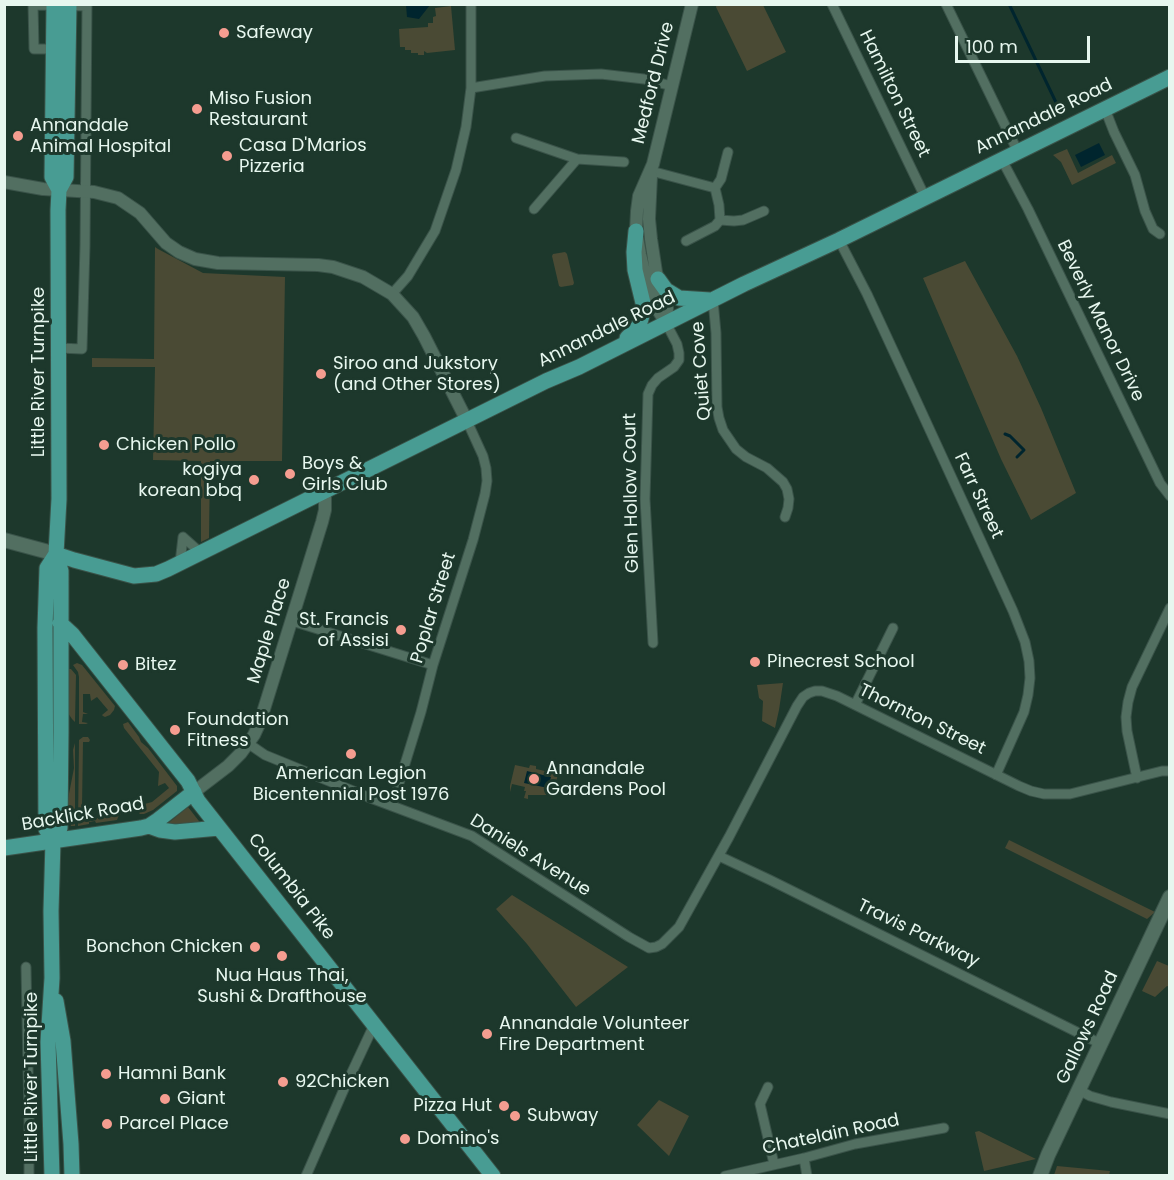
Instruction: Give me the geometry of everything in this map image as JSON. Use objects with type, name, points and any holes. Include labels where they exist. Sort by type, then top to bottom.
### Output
[{"type":"main road","name":"Little River Turnpike","points":[[59,190],[52,177],[53,49],[62,5]]},
{"type":"main road","name":"Little River Turnpike","points":[[52,1176],[48,1042],[52,978],[53,841],[60,828],[61,730],[61,571],[56,554],[59,348],[58,210],[59,190],[66,177],[62,5]]},
{"type":"main road","name":"Annandale Road","points":[[56,554],[134,576],[156,574],[1170,77]]},
{"type":"main road","points":[[612,351],[639,326],[644,312],[635,270],[636,231]]},
{"type":"main road","points":[[658,279],[666,290],[679,298],[713,300]]},
{"type":"main road","points":[[4,540],[56,554]]},
{"type":"main road","name":"Little River Turnpike","points":[[53,841],[46,829],[45,628],[47,568],[56,554]]},
{"type":"main road","name":"Columbia Pike","points":[[60,623],[75,638],[188,782],[198,801],[493,1176]]},
{"type":"main road","name":"Backlick Road","points":[[4,848],[149,826],[194,792]]},
{"type":"main road","points":[[149,826],[175,832],[219,828]]},
{"type":"main road","name":"Gallows Road","points":[[1040,1176],[1169,900]]},
{"type":"main road","name":"Little River Turnpike","points":[[52,978],[63,1041],[72,1176]]},
{"type":"main road","points":[[52,1137],[58,1176]]},
{"type":"street","points":[[392,294],[408,276],[435,231],[456,170],[466,127],[471,88],[471,4]]},
{"type":"street","name":"Medford Drive","points":[[666,323],[667,308],[653,255],[649,219],[651,171],[692,4]]},
{"type":"street","name":"Hamilton Street","points":[[832,4],[925,197]]},
{"type":"street","points":[[946,4],[1018,152]]},
{"type":"street","points":[[53,49],[34,49],[33,5],[87,5],[82,349],[59,348]]},
{"type":"street","points":[[471,88],[545,76],[601,74],[644,79],[672,86]]},
{"type":"street","points":[[1105,109],[1135,175],[1149,220],[1153,229],[1160,234]]},
{"type":"street","points":[[516,138],[577,159],[624,162]]},
{"type":"street","points":[[686,242],[715,226],[720,220],[716,188],[729,152]]},
{"type":"street","points":[[534,209],[577,159]]},
{"type":"street","name":"Beverly Manor Drive","points":[[1002,160],[1028,209],[1160,483],[1170,496]]},
{"type":"street","points":[[651,171],[716,188]]},
{"type":"street","name":"Medford Drive","points":[[651,171],[639,196],[636,231],[646,280],[655,305],[666,323]]},
{"type":"street","points":[[4,182],[105,194],[118,198],[140,213],[166,243],[195,259],[218,263],[333,267],[363,277],[392,294],[408,312],[420,329],[467,421]]},
{"type":"street","points":[[720,220],[743,220],[764,211]]},
{"type":"street","name":"Farr Street","points":[[839,240],[911,388],[1013,611],[1024,642],[1029,661],[1028,695],[1020,723],[996,775]]},
{"type":"street","name":"Quiet Cove","points":[[713,300],[717,407],[723,430],[736,449],[767,468],[783,482],[789,499],[786,517]]},
{"type":"street","name":"Glen Hollow Court","points":[[653,643],[645,499],[648,394],[658,378],[675,367],[679,360],[677,344],[666,323]]},
{"type":"street","name":"Poplar Street","points":[[392,806],[485,494],[486,468],[467,421]]},
{"type":"street","name":"Maple Place","points":[[194,792],[228,766],[249,744],[260,722],[322,522],[325,510],[325,491]]},
{"type":"street","points":[[180,563],[183,537],[201,553]]},
{"type":"street","points":[[1137,778],[1127,731],[1128,702],[1132,687],[1170,608]]},
{"type":"street","points":[[292,621],[433,665]]},
{"type":"street","points":[[855,705],[893,628]]},
{"type":"street","name":"Thornton Street","points":[[656,947],[672,936],[679,927],[797,706],[809,693],[822,691],[855,705],[996,775],[1031,791],[1044,794],[1070,794],[1170,771]]},
{"type":"street","name":"Daniels Avenue","points":[[249,744],[265,755],[472,836],[629,937],[649,948],[656,947]]},
{"type":"street","name":"Travis Parkway","points":[[718,856],[1101,1044]]},
{"type":"street","points":[[26,967],[29,1176]]},
{"type":"street","points":[[306,1176],[374,1025]]},
{"type":"street","points":[[768,1087],[760,1104],[774,1164]]},
{"type":"street","points":[[1079,1090],[1112,1102],[1170,1114]]},
{"type":"street","name":"Chatelain Road","points":[[725,1176],[855,1144],[944,1128]]},
{"type":"street","points":[[804,1158],[807,1176]]},
{"type":"green space","points":[[717,4],[763,5],[786,52],[747,71],[716,7]]},
{"type":"green space","points":[[451,6],[455,50],[427,53],[424,51],[424,55],[418,55],[418,53],[411,53],[411,50],[405,50],[405,47],[400,47],[399,29],[428,27],[428,23],[433,23],[433,17],[436,16],[435,8]]},
{"type":"green space","points":[[1067,149],[1078,173],[1112,155],[1116,163],[1072,185],[1061,162],[1053,155]]},
{"type":"green space","points":[[155,247],[203,273],[285,277],[282,461],[210,461],[209,538],[201,542],[201,461],[153,460],[155,367],[92,367],[92,358],[154,359]]},
{"type":"green space","points":[[565,252],[574,283],[561,287],[552,256]]},
{"type":"green space","points":[[965,261],[1017,356],[1076,493],[1031,520],[1001,459],[923,278]]},
{"type":"green space","points":[[77,663],[82,665],[115,706],[110,715],[105,717],[102,715],[108,710],[97,697],[91,701],[90,694],[83,694],[83,712],[88,714],[83,714],[82,722],[88,723],[86,724],[79,724],[79,677],[73,665]]},
{"type":"green space","points":[[69,669],[76,675],[75,722],[68,713]]},
{"type":"green space","points":[[783,683],[775,728],[762,721],[763,701],[759,698],[757,685]]},
{"type":"green space","points":[[128,722],[141,742],[177,786],[177,791],[153,810],[144,814],[136,812],[137,806],[152,802],[169,788],[165,783],[158,786],[159,772],[124,728],[123,724]]},
{"type":"green space","points":[[88,737],[90,740],[83,742],[82,808],[91,809],[91,819],[116,815],[115,808],[117,808],[121,814],[117,820],[96,823],[95,821],[78,826],[79,740]]},
{"type":"green space","points":[[75,743],[75,826],[71,826],[70,822],[67,822],[67,804],[74,768]]},
{"type":"green space","name":"Annandale Gardens Pool","points":[[515,765],[529,768],[530,765],[536,766],[536,769],[558,774],[553,795],[528,795],[528,799],[524,798],[525,787],[512,784],[510,792]]},
{"type":"green space","points":[[188,807],[202,825],[169,828],[167,824]]},
{"type":"green space","points":[[1009,840],[1155,912],[1147,919],[1005,848]]},
{"type":"green space","points":[[512,895],[628,967],[576,1007],[527,944],[496,909]]},
{"type":"green space","points":[[1157,961],[1169,966],[1170,987],[1167,986],[1155,997],[1142,991]]},
{"type":"green space","points":[[659,1100],[689,1116],[669,1156],[637,1125]]},
{"type":"green space","points":[[979,1131],[1036,1159],[984,1171],[975,1132]]},
{"type":"green space","points":[[1057,1166],[1110,1171],[1109,1175],[1054,1175]]},
{"type":"water","points":[[406,4],[430,5],[419,19],[407,17]]},
{"type":"water","points":[[1099,143],[1105,155],[1081,167],[1075,155]]},
{"type":"water","points":[[527,771],[551,777],[548,788],[524,783]]},
{"type":"waterway","points":[[1009,4],[1062,115]]},
{"type":"waterway","points":[[1005,434],[1024,450],[1017,457]]},
{"type":"place","name":"Safeway","points":[[224,33]]},
{"type":"place","name":"Miso Fusion Restaurant","points":[[197,109]]},
{"type":"place","name":"Annandale Animal Hospital","points":[[18,136]]},
{"type":"place","name":"Casa D'Marios Pizzeria","points":[[227,156]]},
{"type":"place","name":"Siroo and Jukstory (and Other Stores)","points":[[321,374]]},
{"type":"place","name":"Chicken Pollo","points":[[104,445]]},
{"type":"place","name":"Boys & Girls Club","points":[[290,474]]},
{"type":"place","name":"kogiya korean bbq","points":[[254,480]]},
{"type":"place","name":"St. Francis of Assisi","points":[[401,630]]},
{"type":"place","name":"Pinecrest School","points":[[755,662]]},
{"type":"place","name":"Bitez","points":[[123,665]]},
{"type":"place","name":"Foundation Fitness","points":[[175,730]]},
{"type":"place","name":"American Legion Bicentennial Post 1976","points":[[351,754]]},
{"type":"place","name":"Annandale Gardens Pool","points":[[534,779]]},
{"type":"place","name":"Bonchon Chicken","points":[[255,947]]},
{"type":"place","name":"Nua Haus Thai, Sushi & Drafthouse","points":[[282,956]]},
{"type":"place","name":"Annandale Volunteer Fire Department","points":[[487,1034]]},
{"type":"place","name":"Hamni Bank","points":[[106,1074]]},
{"type":"place","name":"92Chicken","points":[[283,1082]]},
{"type":"place","name":"Giant","points":[[165,1099]]},
{"type":"place","name":"Pizza Hut","points":[[504,1106]]},
{"type":"place","name":"Subway","points":[[515,1116]]},
{"type":"place","name":"Parcel Place","points":[[107,1124]]},
{"type":"place","name":"Domino's","points":[[405,1139]]}]
